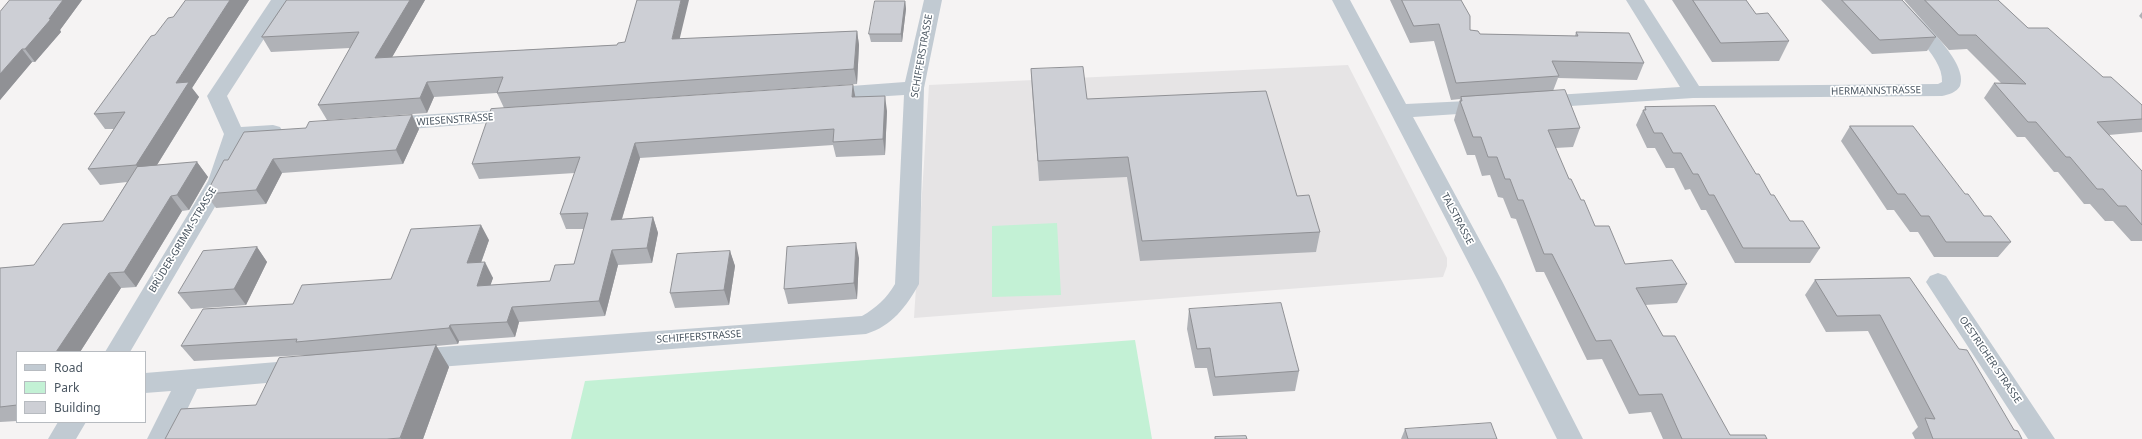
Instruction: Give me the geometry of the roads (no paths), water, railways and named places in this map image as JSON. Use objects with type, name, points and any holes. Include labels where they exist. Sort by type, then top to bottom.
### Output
[{"type":"street","points":[[280,0],[217,96],[234,134],[290,131]]},
{"type":"street","name":"SCHIFFERSTRASSE","points":[[391,362],[516,350],[866,325],[886,313],[899,300],[906,284],[914,88],[933,0]]},
{"type":"street","name":"TALSTRASSE","points":[[1341,0],[1490,281],[1570,439]]},
{"type":"street","points":[[1635,0],[1693,92]]},
{"type":"street","name":"HERMANNSTRASSE","points":[[1399,111],[1693,92],[1942,90],[1951,85],[1952,74],[1944,57],[1892,0]]},
{"type":"street","points":[[804,96],[914,88]]},
{"type":"street","name":"WIESENSTRASSE","points":[[369,125],[535,114]]},
{"type":"street","name":"BRÜDER-GRIMM-STRASSE","points":[[118,351],[219,181],[234,134]]},
{"type":"street","name":"OESTRICHER STRASSE","points":[[1938,282],[2044,439]]},
{"type":"street","points":[[146,383],[321,368]]},
{"type":"street","points":[[160,439],[189,380]]},
{"type":"street","points":[[61,439],[72,423]]}]
